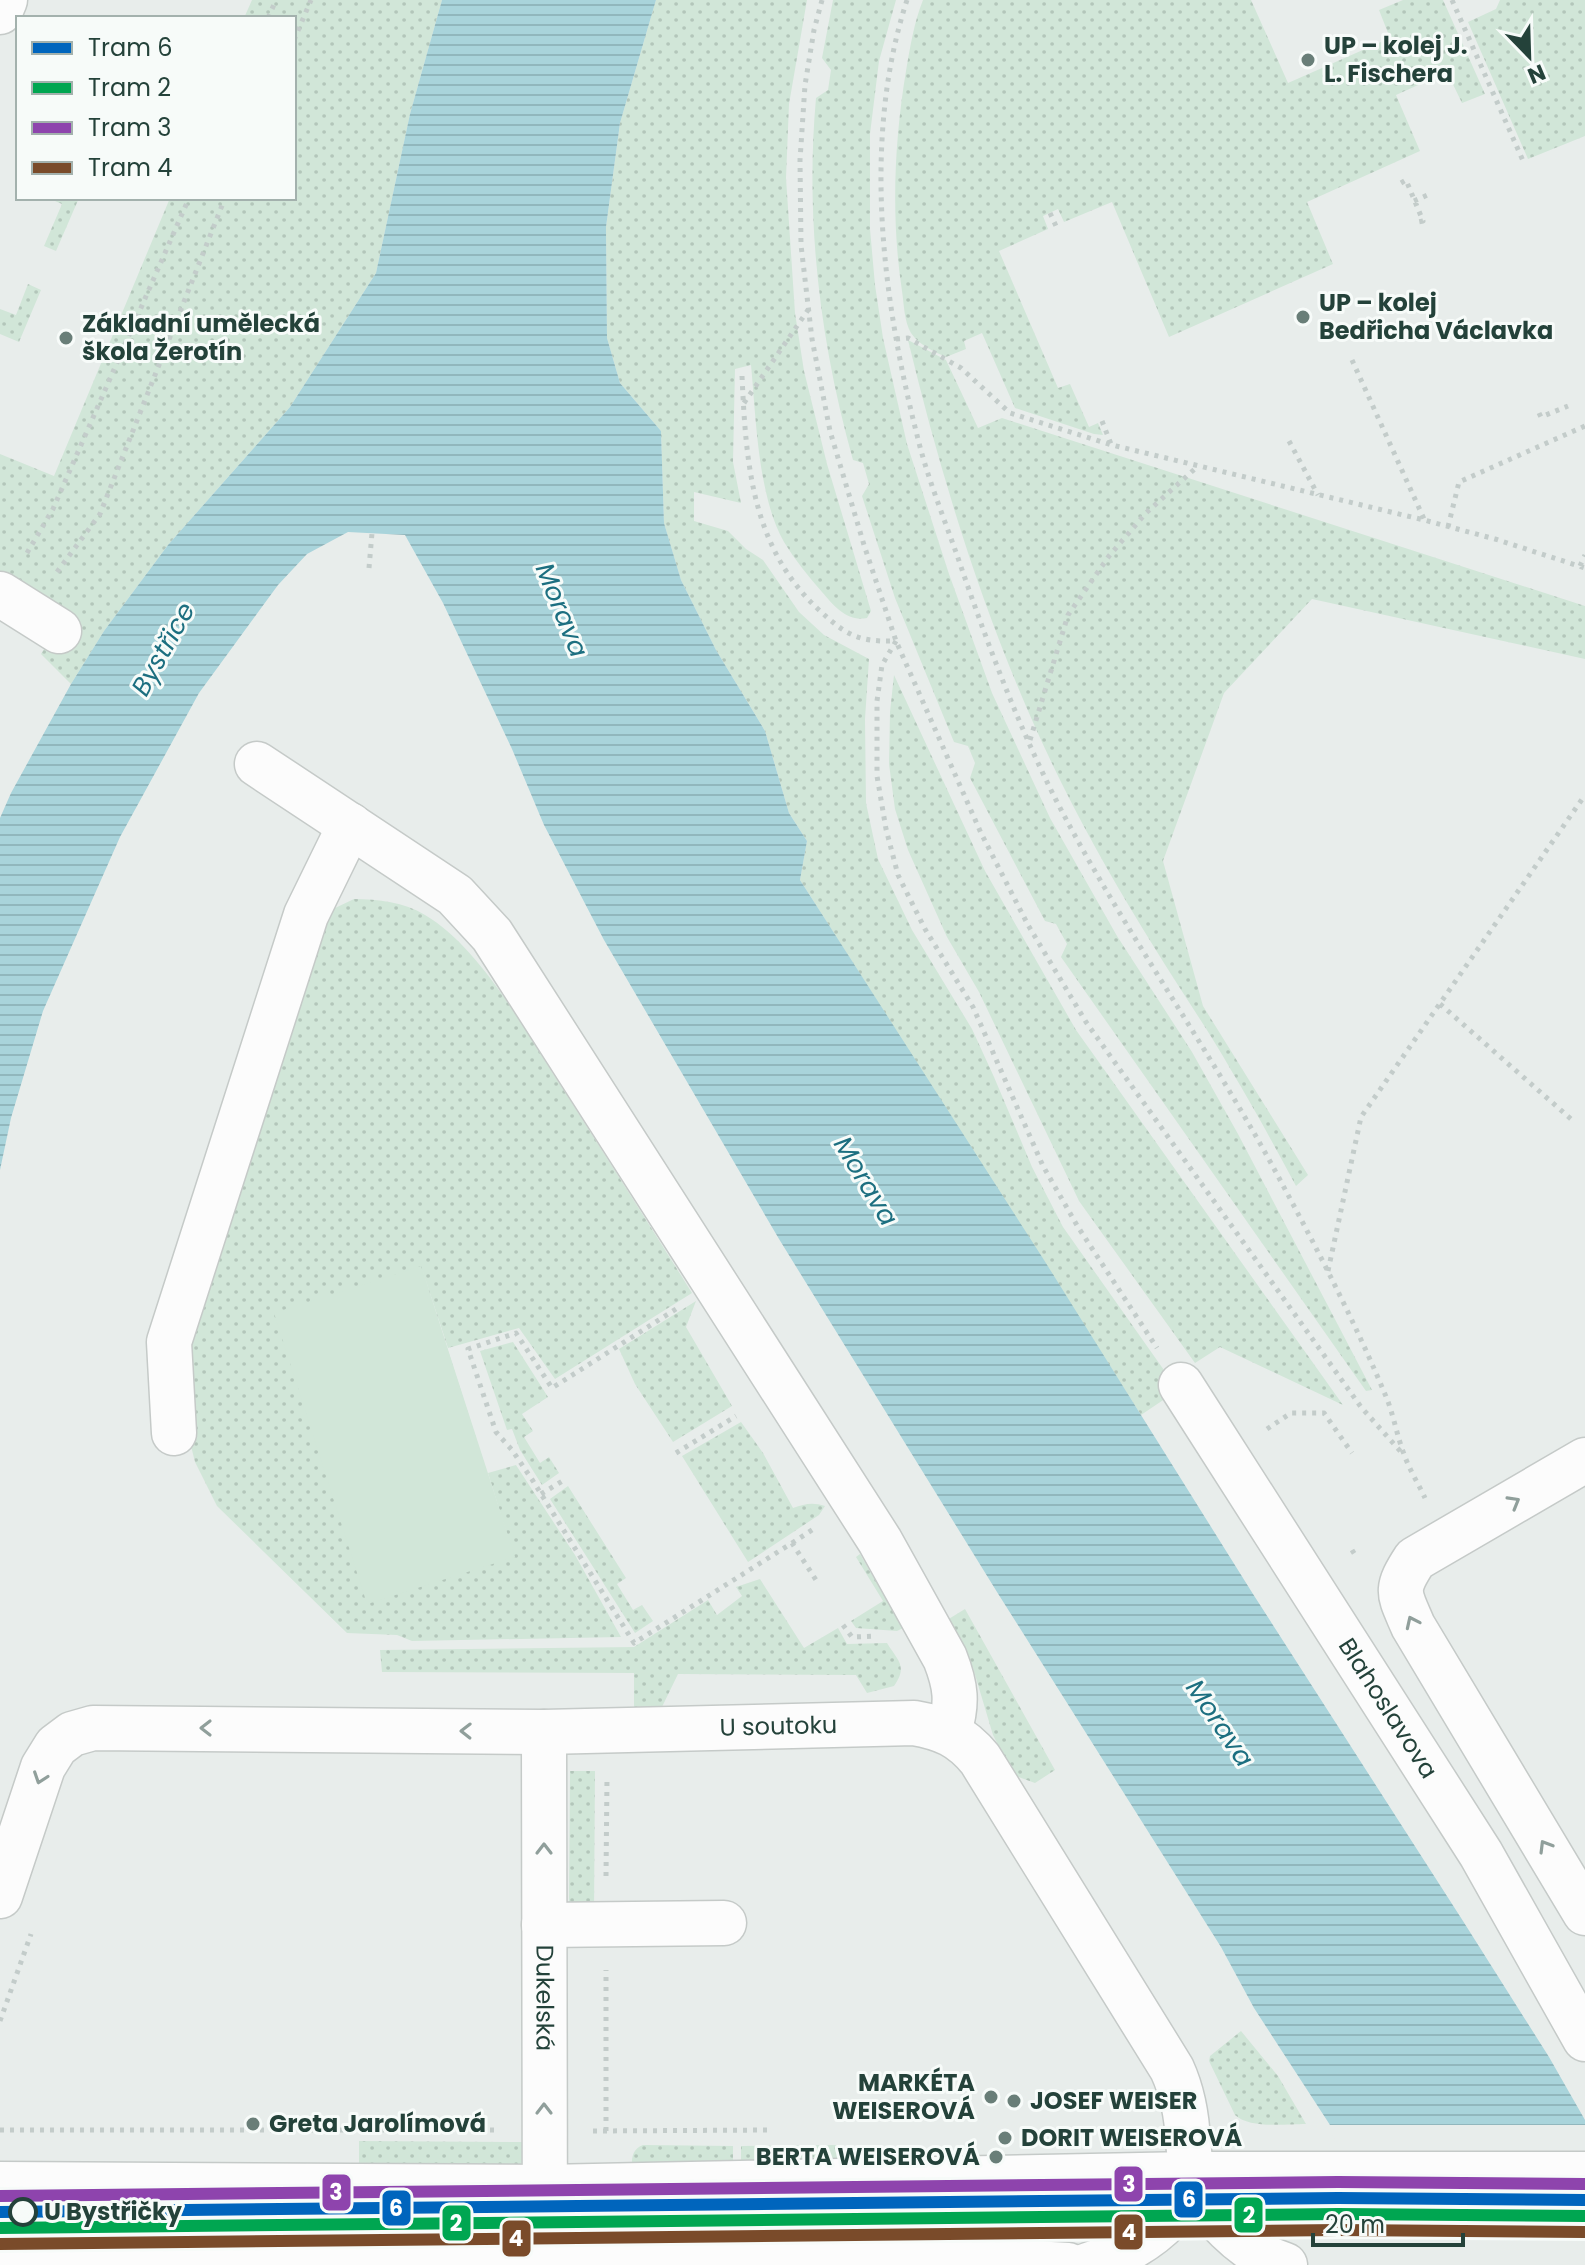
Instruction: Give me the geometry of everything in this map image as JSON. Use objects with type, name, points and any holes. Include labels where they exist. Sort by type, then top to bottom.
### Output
[{"type":"street","points":[[0,12],[5,0]]},
{"type":"street","points":[[257,764],[455,895],[492,935],[880,1541],[945,1658],[954,1684],[955,1713],[949,1732]]},
{"type":"street","points":[[174,1433],[169,1342],[306,915],[350,825]]},
{"type":"street","name":"Blahoslavova","points":[[1181,1385],[1481,1854],[1585,2039]]},
{"type":"street","points":[[1585,1460],[1415,1559],[1402,1578],[1399,1592],[1413,1626],[1585,1913]]},
{"type":"street","name":"U soutoku","points":[[0,1896],[43,1767],[56,1746],[72,1734],[93,1728],[544,1732],[914,1723],[949,1732],[969,1746],[980,1759],[1172,2069],[1185,2107],[1190,2174],[1207,2208],[1252,2248],[1285,2265]]},
{"type":"street","name":"Dukelská","points":[[544,1732],[545,2260]]},
{"type":"street","points":[[544,1925],[724,1923]]},
{"type":"street","points":[[0,2184],[545,2187],[1190,2174],[1585,2174]]},
{"type":"street","name":"U soutoku","points":[[1088,2265],[1128,2249],[1172,2215],[1190,2174]]},
{"type":"street","points":[[0,2254],[998,2261],[1068,2265]]},
{"type":"path","points":[[296,35],[311,0]]},
{"type":"path","points":[[822,0],[805,85],[800,160],[801,245],[808,309],[830,431],[896,641],[981,833],[1028,925],[1086,1022],[1361,1407],[1404,1455],[1389,1403],[1328,1271],[1218,1071],[1112,902],[1056,799],[973,602],[917,438],[896,339],[882,234],[882,151],[887,93],[907,0]]},
{"type":"path","points":[[1452,0],[1524,163]]},
{"type":"path","points":[[1401,183],[1406,180],[1423,221],[1418,222]]},
{"type":"path","points":[[1414,201],[1432,193]]},
{"type":"path","points":[[23,608],[53,509],[188,200]]},
{"type":"path","points":[[23,608],[100,514],[224,200]]},
{"type":"path","points":[[1050,213],[1056,226]]},
{"type":"path","points":[[744,403],[808,309]]},
{"type":"path","points":[[896,339],[908,338],[961,368],[1010,413],[1112,445],[1424,520],[1582,567],[1585,555]]},
{"type":"path","points":[[1352,360],[1424,520]]},
{"type":"path","points":[[742,376],[744,430],[751,483],[758,514],[778,559],[812,604],[836,626],[872,642],[896,641]]},
{"type":"path","points":[[1539,413],[1541,417],[1568,406]]},
{"type":"path","points":[[1102,421],[1112,445]]},
{"type":"path","points":[[1448,527],[1459,482],[1585,426]]},
{"type":"path","points":[[1289,441],[1319,496]]},
{"type":"path","points":[[1030,741],[1068,615],[1109,556],[1146,513],[1198,466]]},
{"type":"path","points":[[369,568],[372,533]]},
{"type":"path","points":[[896,641],[882,665],[880,677],[877,776],[898,875],[925,929],[973,1007],[1043,1166],[1078,1227],[1181,1385]]},
{"type":"path","points":[[1328,1271],[1361,1117],[1585,795]]},
{"type":"path","points":[[1440,1004],[1571,1119]]},
{"type":"path","points":[[683,1305],[552,1388],[516,1333],[468,1349],[496,1432],[541,1494],[634,1643],[792,1543],[816,1580]]},
{"type":"path","points":[[1226,1456],[1291,1413],[1324,1413],[1352,1453]]},
{"type":"path","points":[[676,1453],[736,1416]]},
{"type":"path","points":[[541,1494],[564,1480]]},
{"type":"path","points":[[1352,1550],[1357,1558]]},
{"type":"path","points":[[0,2021],[32,1932]]},
{"type":"path","points":[[0,2130],[506,2130]]},
{"type":"green space","points":[[252,0],[442,0],[410,114],[376,273],[290,407],[168,545],[104,631],[71,684],[41,654],[64,618],[0,576],[0,454],[54,476],[169,200],[296,200],[296,16],[245,16]]},
{"type":"green space","points":[[656,0],[807,0],[789,104],[786,178],[795,313],[804,371],[827,464],[871,611],[867,618],[853,618],[831,603],[797,562],[775,524],[763,480],[751,365],[735,369],[733,462],[741,503],[694,492],[694,521],[728,531],[763,560],[799,612],[824,635],[869,659],[865,719],[866,803],[878,859],[912,930],[972,1029],[1032,1167],[1063,1227],[1178,1390],[1141,1415],[800,880],[807,841],[789,813],[765,731],[716,650],[681,580],[664,523],[661,431],[620,383],[607,338],[606,227],[620,123]]},
{"type":"green space","points":[[833,0],[896,0],[879,61],[870,134],[870,229],[875,285],[883,338],[907,444],[992,693],[1050,818],[1117,936],[1192,1052],[1372,1390],[1366,1391],[1061,957],[1067,944],[1056,924],[1045,921],[970,778],[975,763],[968,746],[954,742],[895,598],[862,496],[869,484],[863,463],[853,460],[841,416],[818,280],[812,189],[813,144],[816,98],[828,90],[831,70],[822,58]]},
{"type":"green space","points":[[923,0],[1251,0],[1288,83],[1390,38],[1379,10],[1403,0],[1443,0],[1485,94],[1462,103],[1447,72],[1396,95],[1420,151],[1307,202],[1333,264],[1169,337],[1112,202],[1064,222],[1058,209],[1043,216],[1048,229],[999,251],[1058,388],[1070,384],[1089,427],[1098,423],[1103,435],[1094,434],[1015,408],[982,333],[964,341],[966,349],[946,357],[922,344],[909,328],[896,236],[897,153],[908,62]]},
{"type":"green space","points":[[1500,0],[1585,0],[1585,136],[1528,159],[1468,22],[1496,9]]},
{"type":"green space","points":[[53,200],[78,200],[56,251],[44,246],[62,204]]},
{"type":"green space","points":[[28,284],[41,290],[19,342],[0,334],[0,309],[16,315]]},
{"type":"green space","points":[[908,340],[946,360],[978,428],[1002,418],[1585,606],[1585,659],[1312,599],[1224,693],[1163,861],[1203,1006],[1308,1175],[1296,1186],[1222,1054],[1106,867],[1037,731],[992,622],[973,566],[938,454]]},
{"type":"green space","points":[[894,675],[985,871],[1076,1030],[1343,1405],[1220,1347],[1195,1363],[1079,1201],[979,992],[947,937],[908,850],[895,809],[889,764]]},
{"type":"green space","points":[[354,899],[391,902],[408,907],[425,915],[465,948],[517,1016],[692,1293],[555,1379],[519,1328],[448,1348],[421,1266],[514,1557],[488,1473],[516,1465],[575,1555],[621,1637],[412,1641],[397,1635],[347,1633],[217,1506],[195,1462],[190,1442],[185,1344],[321,920],[333,909]]},
{"type":"green space","points":[[421,1266],[515,1557],[367,1604],[274,1313]]},
{"type":"green space","points":[[696,1301],[686,1327],[732,1406],[673,1442],[635,1384],[619,1349]]},
{"type":"green space","points":[[513,1342],[548,1397],[522,1414],[533,1431],[524,1437],[540,1463],[549,1457],[559,1473],[542,1485],[520,1450],[512,1429],[507,1430],[480,1351]]},
{"type":"green space","points":[[741,1422],[763,1453],[793,1508],[809,1504],[825,1506],[819,1515],[748,1562],[682,1456]]},
{"type":"green space","points":[[568,1486],[626,1578],[617,1584],[633,1610],[642,1605],[653,1621],[635,1633],[550,1499]]},
{"type":"green space","points":[[860,1554],[903,1628],[897,1631],[856,1628],[851,1621],[883,1601],[856,1557]]},
{"type":"green space","points":[[760,1579],[804,1648],[838,1628],[847,1644],[887,1643],[901,1668],[894,1686],[867,1693],[856,1675],[678,1674],[661,1709],[634,1711],[634,1673],[382,1672],[380,1650],[634,1647],[708,1600],[717,1615],[742,1596],[736,1587]]},
{"type":"green space","points":[[965,1609],[1055,1770],[1035,1783],[1013,1775],[993,1735],[973,1668],[947,1620]]},
{"type":"green space","points":[[570,1771],[595,1771],[594,1913],[569,1906]]},
{"type":"green space","points":[[1241,2031],[1278,2076],[1306,2124],[1259,2124],[1235,2115],[1209,2061],[1210,2056]]},
{"type":"green space","points":[[359,2141],[526,2142],[523,2161],[519,2166],[359,2169]]},
{"type":"green space","points":[[643,2145],[733,2146],[733,2173],[632,2173],[634,2153]]},
{"type":"green space","points":[[838,2145],[838,2171],[741,2172],[741,2146]]},
{"type":"water","points":[[442,0],[656,0],[620,123],[606,227],[607,338],[620,383],[661,431],[664,523],[681,580],[716,650],[765,731],[789,813],[807,841],[800,880],[1463,1921],[1585,2120],[1585,2265],[1369,2180],[1330,2125],[1254,2008],[1221,1947],[779,1239],[604,940],[544,825],[443,603],[405,535],[348,532],[307,554],[278,585],[199,693],[120,837],[43,1011],[11,1118],[0,1170],[0,818],[71,684],[104,631],[168,545],[290,407],[376,273],[410,114]]},
{"type":"pier","points":[[1325,2125],[1585,2125],[1585,2265],[1412,2265],[1365,2182]]},
{"type":"tram line","name":"3","points":[[0,2196],[1338,2182],[1585,2184]]},
{"type":"tram line","name":"6","points":[[0,2212],[1338,2198],[1585,2200]]},
{"type":"tram line","name":"2","points":[[0,2228],[1338,2214],[1585,2216]]},
{"type":"tram line","name":"4","points":[[0,2244],[1338,2230],[1585,2232]]},
{"type":"place","name":"UP – kolej J. L. Fischera","points":[[1308,60]]},
{"type":"place","name":"UP – kolej Bedřicha Václavka","points":[[1303,317]]},
{"type":"place","name":"Základní umělecká škola Žerotín","points":[[66,338]]},
{"type":"place","name":"MARKÉTA WEISEROVÁ","points":[[991,2097]]},
{"type":"place","name":"JOSEF WEISER","points":[[1014,2101]]},
{"type":"place","name":"Greta Jarolímová","points":[[253,2124]]},
{"type":"place","name":"DORIT WEISEROVÁ","points":[[1005,2138]]},
{"type":"place","name":"BERTA WEISEROVÁ","points":[[996,2157]]},
{"type":"place","name":"U Bystřičky","points":[[23,2212]]},
{"type":"water label","name":"Morava","points":[[562,610]]},
{"type":"water label","name":"Bystřice","points":[[163,649]]},
{"type":"water label","name":"Morava","points":[[866,1181]]},
{"type":"water label","name":"Morava","points":[[1220,1723]]}]
